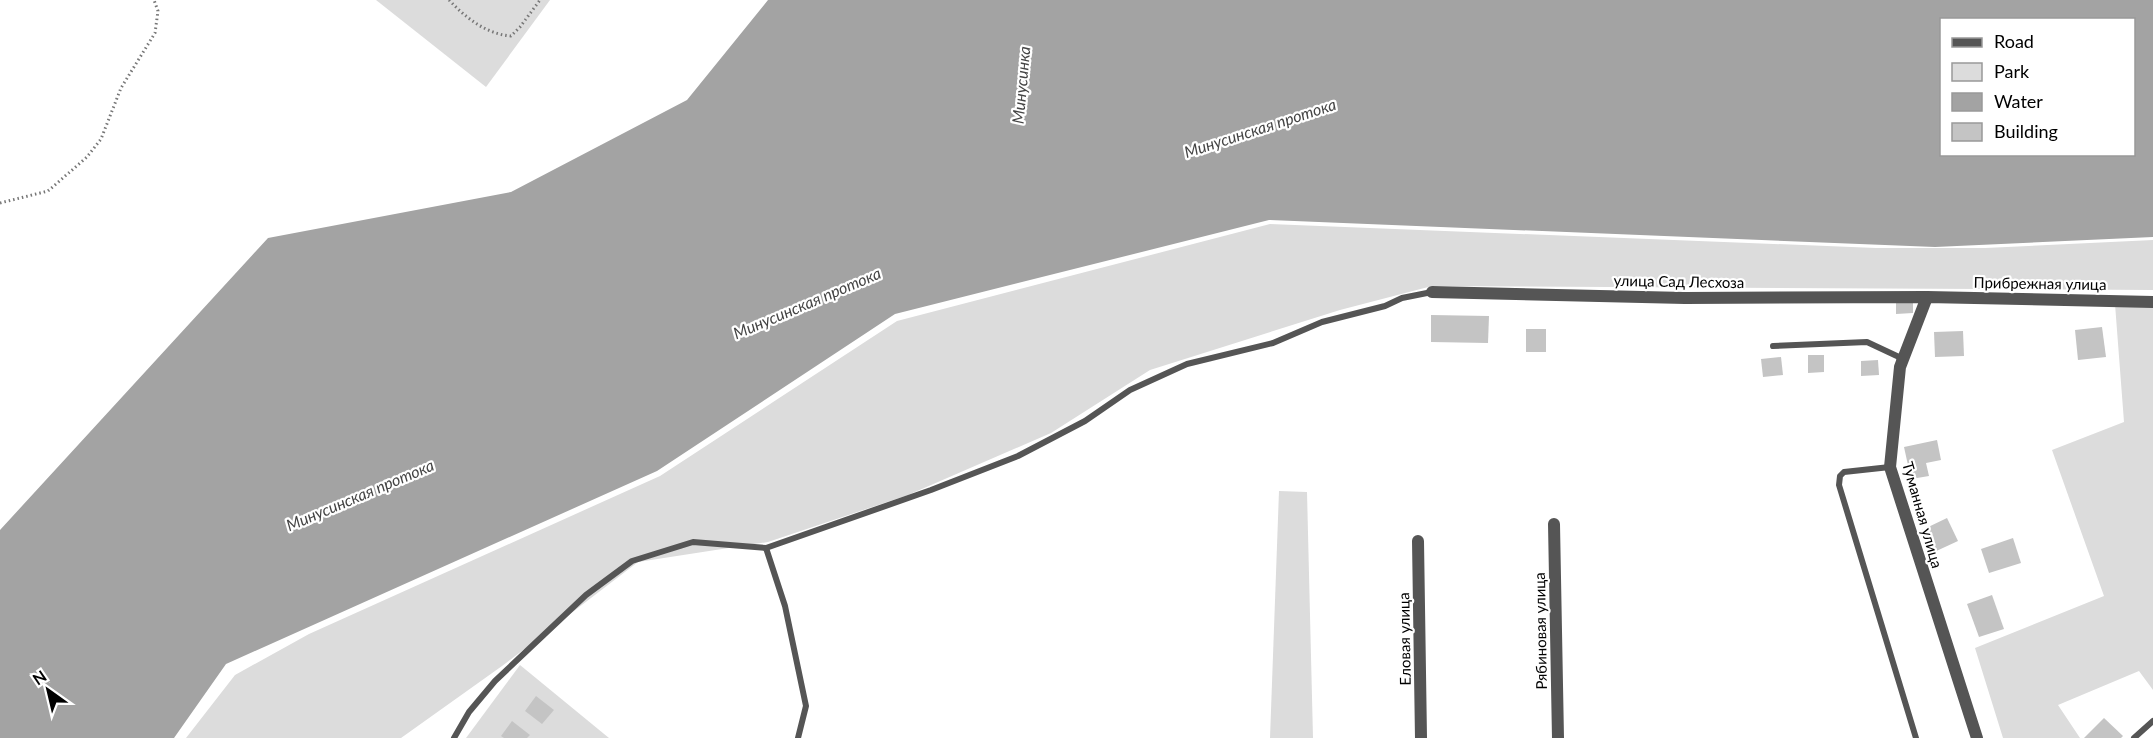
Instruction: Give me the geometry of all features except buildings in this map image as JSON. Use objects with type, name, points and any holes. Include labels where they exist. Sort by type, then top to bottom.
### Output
[{"type":"street","name":"улица Сад Лесхоза","points":[[1432,291],[1685,298],[1927,297]]},
{"type":"street","name":"Прибрежная улица","points":[[1927,297],[2153,302]]},
{"type":"street","name":"Туманная улица","points":[[1927,297],[1901,364],[1890,467],[1977,738]]},
{"type":"street","name":"Рябиновая улица","points":[[1554,524],[1558,738]]},
{"type":"street","name":"Еловая улица","points":[[1418,541],[1421,738]]},
{"type":"lane","points":[[454,738],[469,712],[495,681],[586,595],[632,561],[693,542],[766,548],[931,490],[1018,456],[1085,421],[1130,390],[1187,364],[1273,343],[1322,322],[1432,291]]},
{"type":"lane","points":[[1773,346],[1867,342],[1899,357],[1901,364]]},
{"type":"lane","points":[[1890,467],[1844,472],[1840,476],[1839,485],[1916,738]]},
{"type":"lane","points":[[766,548],[784,606],[806,706],[798,738]]},
{"type":"lane","points":[[2134,738],[2153,721]]},
{"type":"path","points":[[0,203],[48,191],[87,157],[101,139],[121,88],[155,33],[158,11],[154,0]]},
{"type":"path","points":[[449,0],[483,27],[497,35],[511,36],[540,0]]},
{"type":"green space","points":[[376,0],[550,0],[486,87]]},
{"type":"green space","points":[[1270,224],[1876,248],[1985,248],[2153,240],[2153,290],[1432,286],[1340,310],[1150,370],[1051,433],[908,495],[768,542],[638,562],[502,666],[401,738],[186,738],[235,675],[309,634],[660,476],[897,321]]},
{"type":"green space","points":[[2115,304],[2153,304],[2153,690],[2139,671],[2058,705],[2080,738],[2003,738],[1975,648],[2104,596],[2052,450],[2124,422]]},
{"type":"green space","points":[[1279,491],[1307,492],[1313,738],[1270,738]]},
{"type":"green space","points":[[520,665],[609,738],[466,738]]},
{"type":"water","points":[[768,0],[2153,0],[2153,237],[1935,247],[1269,220],[895,314],[657,471],[226,664],[174,738],[0,738],[0,530],[268,238],[511,192],[687,100]]},
{"type":"water label","name":"Минусинка","points":[[1021,85]]},
{"type":"water label","name":"Минусинская протока","points":[[1260,128]]},
{"type":"water label","name":"Минусинская протока","points":[[807,303]]},
{"type":"water label","name":"Минусинская протока","points":[[360,495]]}]
